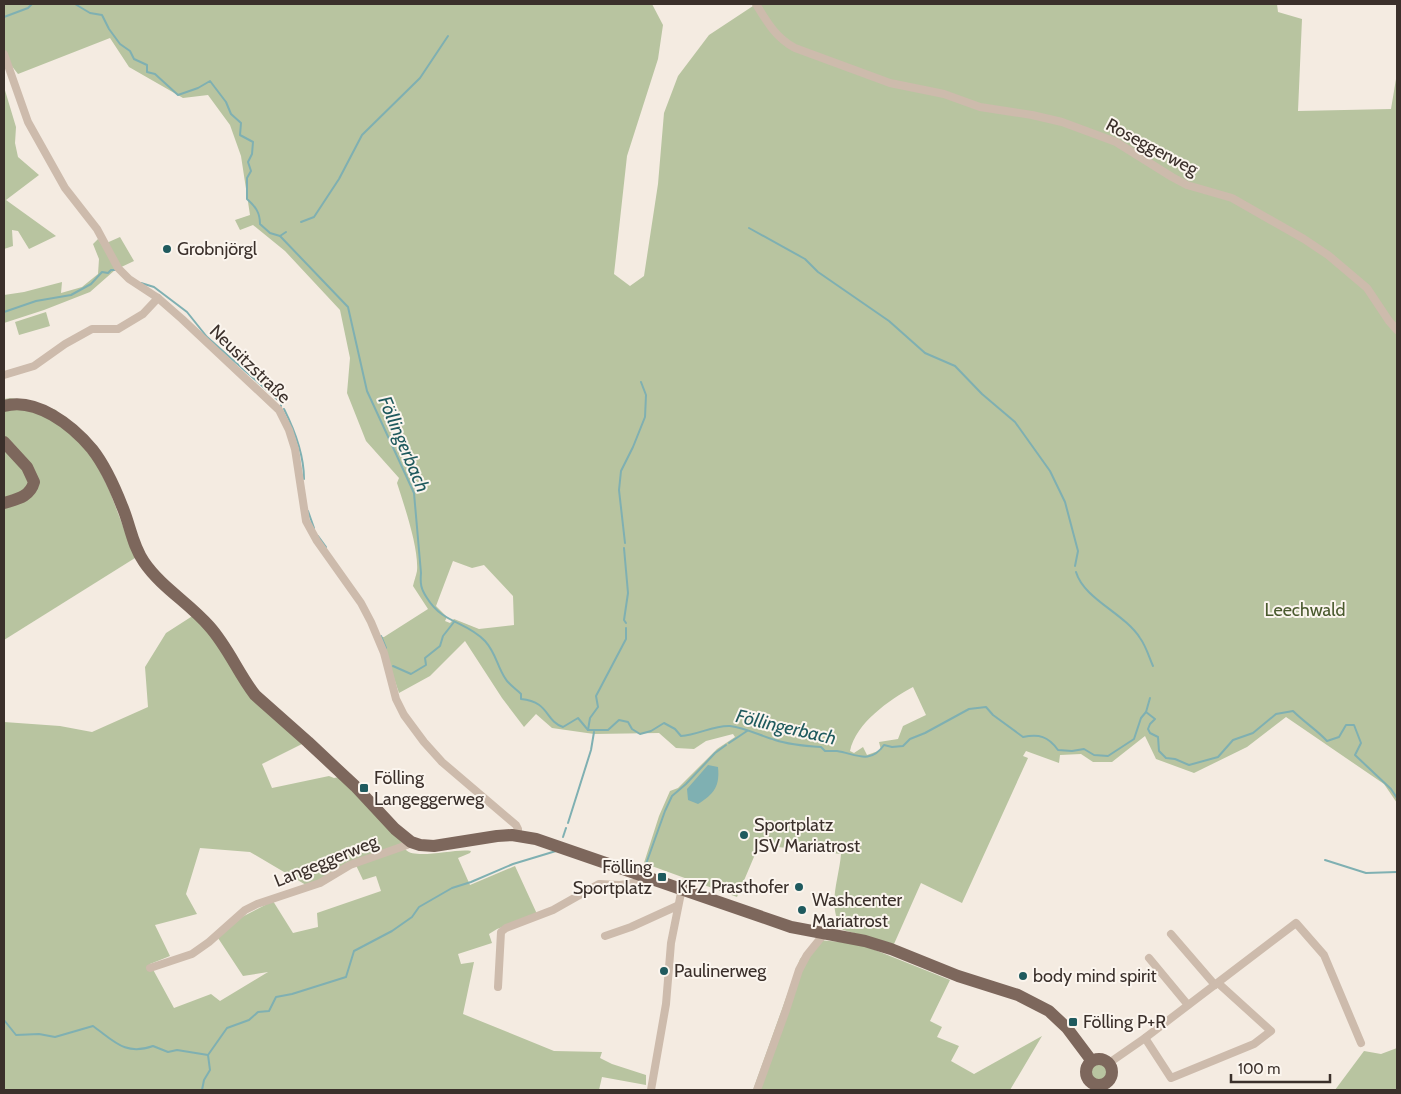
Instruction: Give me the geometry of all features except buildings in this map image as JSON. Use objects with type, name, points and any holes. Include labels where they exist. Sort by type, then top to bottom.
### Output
[{"type":"main road","points":[[4,406],[24,405],[41,410],[60,421],[88,445],[98,458],[122,504],[135,544],[147,567],[209,625],[228,651],[255,695],[355,786],[395,829],[411,842],[434,846],[497,836],[518,836],[553,844],[791,927],[865,941],[891,949],[958,976],[1008,991],[1049,1010],[1067,1028],[1091,1060]]},
{"type":"main road","points":[[4,442],[27,467],[34,482],[30,492],[25,496],[4,503]]},
{"type":"main road","points":[[1101,1058],[1109,1063],[1112,1070],[1112,1086],[1095,1084],[1088,1079],[1086,1069],[1091,1060],[1101,1058]]},
{"type":"street","name":"Roseggerweg","points":[[756,4],[776,36],[796,48],[890,83],[944,94],[980,107],[1062,122],[1116,142],[1179,181],[1232,198],[1304,239],[1328,255],[1367,288],[1397,330]]},
{"type":"street","name":"Neusitzstraße","points":[[4,54],[28,122],[65,188],[97,229],[118,268],[129,280],[158,298],[272,401],[279,410],[295,449],[306,521],[317,541],[361,604],[371,622],[384,653],[396,699],[404,715],[410,725],[442,762],[512,821],[518,830],[518,836]]},
{"type":"street","points":[[4,375],[34,366],[65,344],[92,330],[118,329],[143,314],[158,298]]},
{"type":"street","name":"Langeggerweg","points":[[150,968],[192,954],[221,933],[245,910],[257,904],[320,883],[350,865],[411,842]]},
{"type":"street","points":[[498,987],[500,932],[552,910],[599,884],[620,885],[641,882],[647,877]]},
{"type":"street","points":[[651,1090],[666,1004],[671,943],[682,888]]},
{"type":"street","points":[[605,936],[631,927],[677,906]]},
{"type":"street","points":[[1109,1063],[1145,1038],[1296,923],[1324,955],[1361,1043]]},
{"type":"street","points":[[757,1090],[799,970],[824,934]]},
{"type":"street","points":[[1145,1038],[1171,1078],[1254,1044],[1271,1031],[1216,984],[1170,934]]},
{"type":"street","points":[[1149,958],[1188,1005]]},
{"type":"green space","name":"Leechwald","points":[[4,4],[652,4],[663,25],[658,59],[627,156],[614,274],[630,286],[644,276],[658,184],[664,113],[678,76],[709,35],[756,4],[1277,4],[1278,12],[1302,19],[1298,111],[1391,109],[1397,73],[1397,803],[1384,784],[1286,717],[1247,747],[1194,773],[1156,759],[1145,736],[1112,762],[1093,762],[1081,754],[1060,755],[1059,763],[1026,751],[1023,756],[1028,758],[962,903],[921,883],[894,944],[843,930],[835,912],[834,903],[841,854],[759,845],[737,897],[649,865],[643,866],[659,816],[670,791],[678,788],[717,749],[735,737],[733,734],[706,741],[694,749],[676,748],[659,733],[594,734],[552,728],[536,714],[524,727],[502,698],[465,641],[430,676],[399,693],[380,637],[384,637],[428,609],[413,586],[417,571],[416,551],[397,483],[399,478],[366,441],[347,393],[350,358],[340,310],[285,251],[253,225],[240,230],[235,220],[250,215],[241,156],[230,125],[208,95],[183,98],[129,67],[110,38],[18,74],[4,56]],"holes":[[[453,561],[472,568],[484,565],[513,596],[514,625],[479,629],[454,619],[450,623],[445,621],[447,617],[436,606]],[[913,687],[926,715],[903,726],[898,739],[879,742],[881,750],[867,755],[863,747],[854,753],[850,751],[853,741],[866,722],[884,706]]]},
{"type":"green space","points":[[4,87],[16,127],[15,143],[18,157],[39,175],[6,200],[56,236],[29,249],[18,231],[12,230],[13,246],[4,249]]},
{"type":"green space","points":[[120,237],[134,261],[115,270],[90,292],[4,323],[4,295],[62,282],[61,293],[82,287],[98,274],[99,259],[93,244],[98,239],[102,245]]},
{"type":"green space","points":[[46,312],[50,326],[19,335],[15,322]]},
{"type":"green space","points":[[4,399],[31,401],[56,410],[95,461],[110,492],[135,558],[4,640]]},
{"type":"green space","points":[[194,615],[304,743],[262,764],[272,788],[329,776],[339,777],[400,839],[406,850],[411,853],[427,854],[471,851],[458,858],[470,885],[515,866],[537,914],[497,929],[489,934],[492,943],[458,954],[461,964],[474,962],[463,1014],[554,1051],[602,1052],[600,1058],[646,1075],[646,1085],[602,1077],[599,1090],[4,1090],[4,722],[60,726],[92,732],[148,707],[145,667],[166,633]],"holes":[[[200,848],[250,852],[306,885],[324,879],[354,861],[363,880],[376,876],[381,891],[317,913],[318,927],[293,933],[273,901],[242,917],[218,938],[243,976],[268,972],[220,1001],[211,994],[174,1008],[150,964],[170,956],[155,925],[197,914],[186,894]]]},
{"type":"green space","points":[[818,940],[852,943],[870,948],[950,980],[930,1021],[942,1027],[937,1037],[959,1046],[951,1061],[974,1074],[1042,1036],[1010,1090],[753,1090],[800,959]]},
{"type":"green space","points":[[1397,1048],[1397,1090],[1335,1090],[1364,1051],[1381,1054]]},
{"type":"green space","points":[[1098,1062],[1105,1065],[1108,1072],[1105,1079],[1098,1082],[1091,1079],[1088,1072],[1091,1065]]},
{"type":"water","points":[[708,765],[718,767],[718,779],[715,789],[698,804],[688,800],[687,789]]},
{"type":"waterway","name":"Föllingerbach","points":[[4,17],[28,8],[32,4]]},
{"type":"waterway","name":"Föllingerbach","points":[[75,4],[90,13],[102,15],[109,29],[120,44],[130,51],[134,59],[147,65],[147,72],[155,74],[178,95],[198,88],[210,81],[226,102],[231,114],[241,123],[240,135],[253,142],[252,154],[248,162],[251,171],[247,178],[247,199],[257,210],[260,224],[270,233],[280,236],[348,307],[367,391],[414,493],[423,592],[440,613],[478,634],[492,650],[506,680],[521,694],[521,699],[542,707],[557,724],[563,727],[578,718],[588,730],[608,730],[619,720],[628,722],[632,729],[640,734],[651,731],[664,723],[675,729],[681,736],[730,726],[742,728],[786,743],[821,747],[825,751],[837,751],[862,757],[873,755],[884,745],[892,747],[903,746],[910,739],[969,709],[986,707],[993,715],[1023,737],[1043,737],[1058,750],[1072,751],[1084,749],[1094,755],[1108,756],[1134,739],[1141,718],[1146,712],[1155,719],[1148,729],[1150,733],[1158,737],[1159,751],[1166,758],[1175,759],[1189,765],[1218,757],[1233,740],[1253,733],[1276,714],[1293,711],[1327,741],[1339,737],[1346,725],[1354,725],[1361,743],[1355,755],[1391,789],[1397,798]]},
{"type":"waterway","points":[[301,222],[314,217],[339,179],[362,135],[420,78],[448,36]]},
{"type":"waterway","points":[[749,228],[805,259],[818,272],[889,321],[925,353],[955,366],[982,394],[1015,422],[1050,471],[1065,502],[1078,551],[1075,566]]},
{"type":"waterway","name":"Föllingerbach","points":[[280,236],[286,232]]},
{"type":"waterway","points":[[4,312],[36,301],[71,295],[91,284],[102,272],[108,273],[111,270],[116,270]]},
{"type":"waterway","points":[[141,283],[154,287],[187,312],[207,337],[278,400]]},
{"type":"waterway","points":[[625,543],[619,490],[621,471],[645,417],[646,395],[641,382]]},
{"type":"waterway","points":[[284,409],[298,443],[304,479]]},
{"type":"waterway","points":[[308,511],[314,528]]},
{"type":"waterway","points":[[318,536],[326,547]]},
{"type":"waterway","points":[[624,548],[628,593],[624,620],[626,623]]},
{"type":"waterway","points":[[1076,572],[1080,582],[1087,590],[1133,629],[1144,644],[1153,666]]},
{"type":"waterway","points":[[393,666],[411,674],[426,665],[425,658],[440,646],[443,636],[454,622]]},
{"type":"waterway","points":[[588,730],[590,718],[598,707],[596,696],[626,639],[626,628]]},
{"type":"waterway","points":[[381,636],[386,648]]},
{"type":"waterway","points":[[1146,712],[1150,698]]},
{"type":"waterway","points":[[729,743],[747,731]]},
{"type":"waterway","points":[[568,823],[591,750],[594,732]]},
{"type":"waterway","points":[[646,864],[672,796],[715,753],[726,745]]},
{"type":"waterway","points":[[563,837],[566,828]]},
{"type":"waterway","points":[[202,1090],[204,1080],[210,1070],[208,1055],[227,1028],[249,1020],[258,1012],[269,1011],[276,997],[292,994],[346,977],[354,951],[392,931],[412,917],[419,907],[452,888],[513,864],[556,851]]},
{"type":"waterway","points":[[1325,860],[1366,873],[1397,872]]},
{"type":"waterway","points":[[4,1020],[16,1035],[39,1034],[55,1037],[93,1026],[114,1042],[127,1048],[143,1049],[153,1046],[168,1052],[177,1050],[208,1055]]},
{"type":"place","name":"Grobnjörgl","points":[[167,249]]},
{"type":"place","name":"Fölling Langeggerweg","points":[[364,788]]},
{"type":"place","name":"Sportplatz JSV Mariatrost","points":[[744,835]]},
{"type":"place","name":"Fölling Sportplatz","points":[[662,877]]},
{"type":"place","name":"KFZ Prasthofer","points":[[799,887]]},
{"type":"place","name":"Washcenter Mariatrost","points":[[802,910]]},
{"type":"place","name":"Paulinerweg","points":[[664,971]]},
{"type":"place","name":"body mind spirit","points":[[1023,976]]},
{"type":"place","name":"Fölling P+R","points":[[1073,1022]]}]
